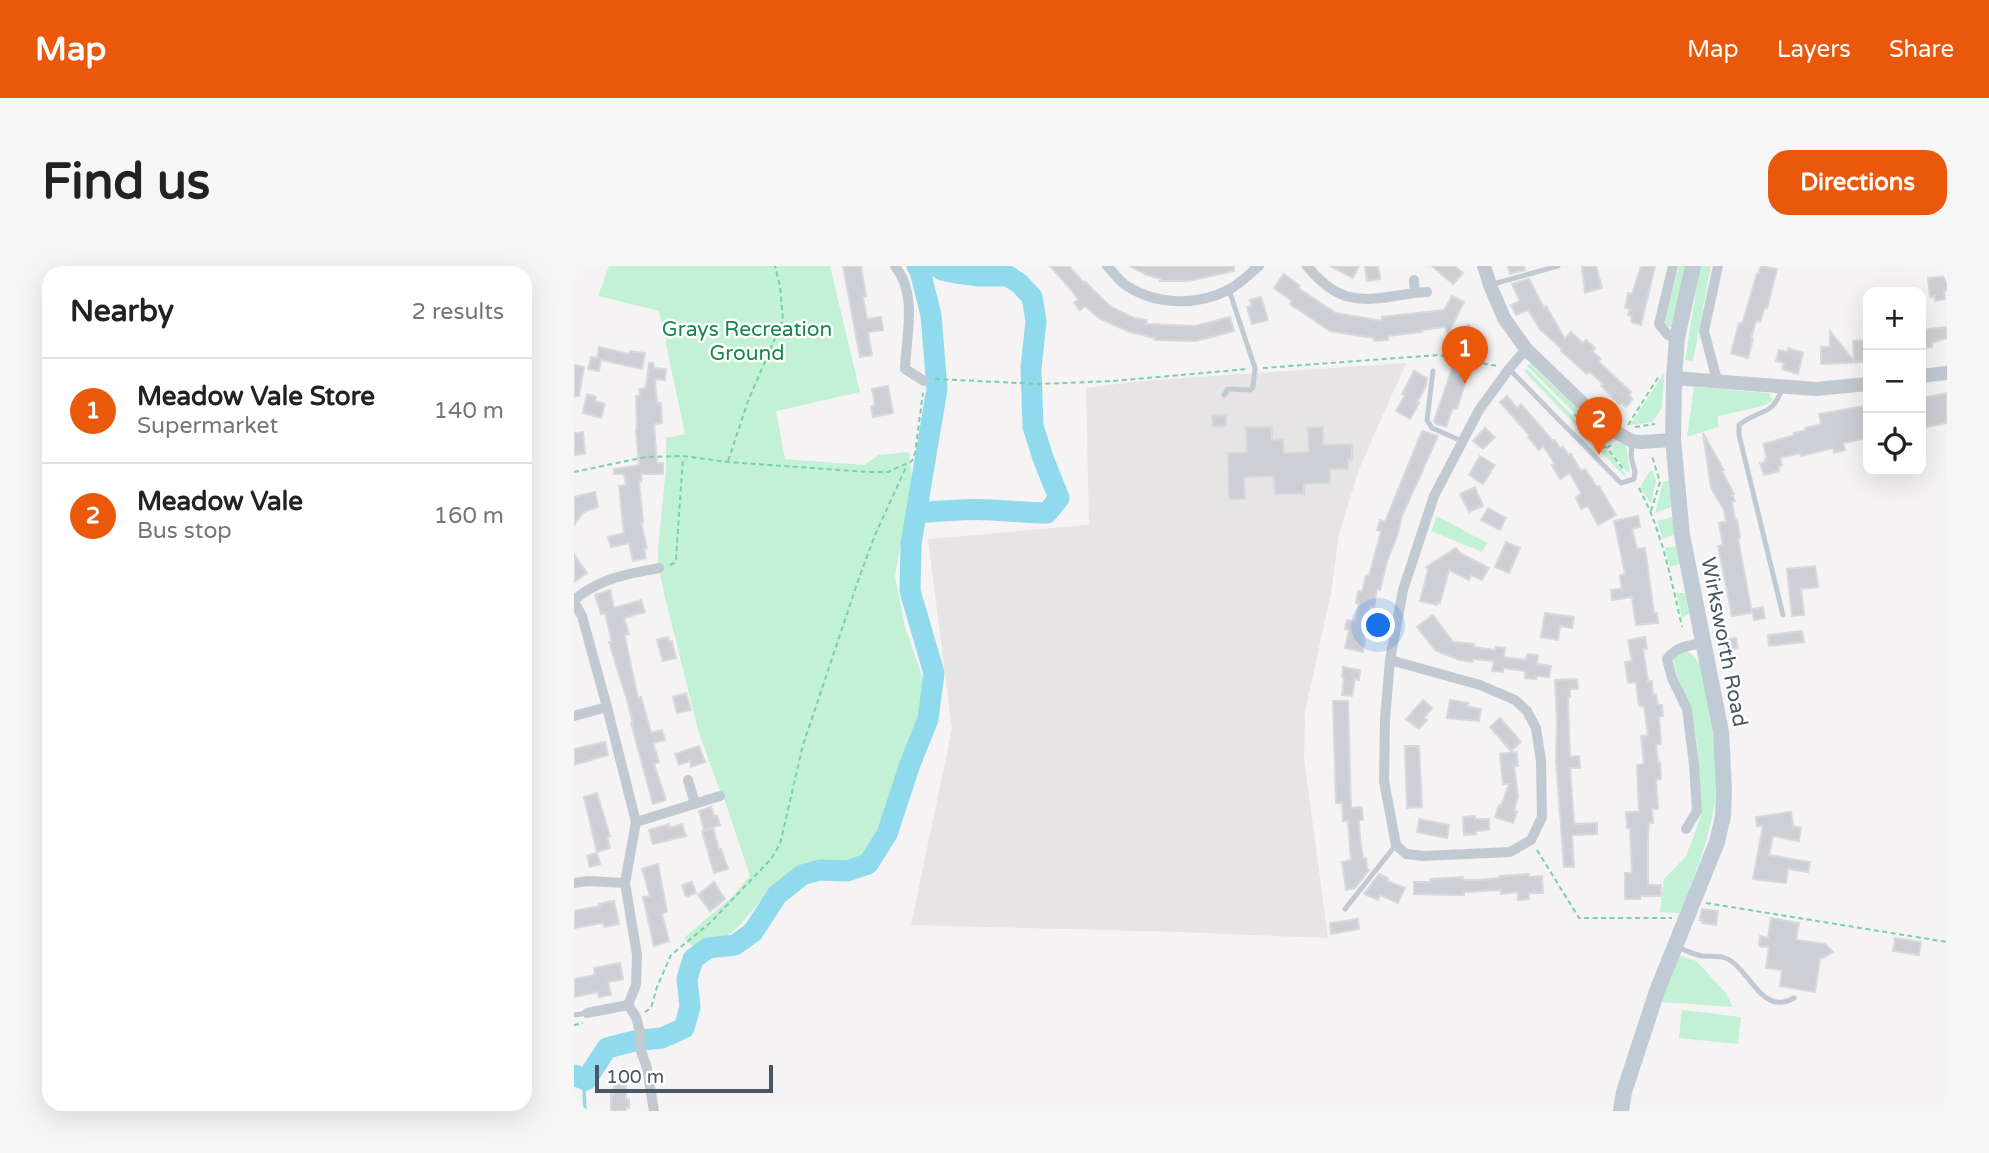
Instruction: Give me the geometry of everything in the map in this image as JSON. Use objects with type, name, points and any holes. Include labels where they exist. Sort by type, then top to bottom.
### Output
[{"type":"main road","name":"Wirksworth Road","points":[[1621,1111],[1624,1092],[1657,991],[1717,842],[1723,816],[1721,732],[1682,536],[1673,440],[1677,338],[1693,266]]},
{"type":"street","points":[[895,266],[907,289],[909,309],[905,369],[927,380]]},
{"type":"street","points":[[1107,266],[1126,285],[1160,300],[1181,302],[1201,300],[1229,290],[1259,266]]},
{"type":"street","points":[[1307,266],[1327,287],[1351,299],[1374,299],[1421,292],[1415,280]]},
{"type":"street","points":[[1484,266],[1504,318],[1526,349],[1607,427],[1649,442],[1673,440]]},
{"type":"street","points":[[1673,266],[1659,324],[1668,335],[1677,338]]},
{"type":"street","points":[[1717,380],[1704,331],[1718,266]]},
{"type":"street","points":[[1390,660],[1480,685],[1515,700],[1527,711],[1536,728],[1541,761],[1542,817],[1531,840],[1510,852],[1423,856],[1406,854],[1396,845],[1384,780],[1390,660],[1403,590],[1434,496],[1462,441],[1479,410],[1526,349]]},
{"type":"street","points":[[1926,375],[1947,373]]},
{"type":"street","points":[[1674,374],[1815,389],[1863,384]]},
{"type":"street","points":[[628,1005],[636,985],[637,955],[625,883],[636,822],[582,616],[574,601],[589,588],[605,580],[659,568]]},
{"type":"street","points":[[1686,829],[1698,811],[1694,764],[1687,709],[1672,678],[1667,659],[1672,652],[1685,646],[1703,643]]},
{"type":"street","points":[[574,716],[607,707]]},
{"type":"street","points":[[688,780],[695,804]]},
{"type":"street","points":[[636,822],[720,796]]},
{"type":"street","points":[[574,883],[625,883]]},
{"type":"street","points":[[628,1005],[636,1017],[641,1036],[641,1051],[648,1068],[654,1111]]},
{"type":"street","points":[[587,1013],[628,1005]]},
{"type":"lane","points":[[1490,285],[1558,266]]},
{"type":"lane","points":[[1224,396],[1228,389],[1250,390],[1253,387],[1255,368],[1229,290]]},
{"type":"lane","points":[[1509,369],[1621,483],[1634,479],[1636,472],[1627,435]]},
{"type":"lane","points":[[1433,371],[1427,420],[1432,428],[1462,441]]},
{"type":"lane","points":[[1783,386],[1778,402],[1773,407],[1747,418],[1739,425],[1783,615]]},
{"type":"lane","points":[[1345,909],[1396,845]]},
{"type":"lane","points":[[1674,945],[1703,956],[1725,958],[1736,965],[1758,991],[1777,1002],[1785,1003],[1794,998]]},
{"type":"lane","points":[[574,1015],[587,1013]]},
{"type":"path","points":[[728,463],[748,401],[783,320],[775,266]]},
{"type":"path","points":[[574,471],[646,457],[683,456],[728,463],[888,472],[912,461],[927,380],[1040,384],[1114,381],[1439,355],[1509,369]]},
{"type":"path","points":[[1627,435],[1663,370],[1674,374]]},
{"type":"path","points":[[1651,512],[1660,482],[1649,442],[1651,430],[1663,411],[1673,410]]},
{"type":"path","points":[[1655,424],[1627,435],[1607,449],[1629,477],[1634,479],[1651,512],[1682,627]]},
{"type":"path","points":[[659,568],[674,563],[676,559],[683,456]]},
{"type":"path","points":[[636,1017],[651,1008],[671,955],[710,923],[771,859],[780,844],[803,745],[859,578],[875,535],[908,464]]},
{"type":"path","points":[[1531,840],[1579,918],[1685,918]]},
{"type":"path","points":[[1693,901],[1947,942]]},
{"type":"shaded area","points":[[1406,363],[1359,469],[1339,534],[1331,593],[1305,711],[1304,758],[1328,938],[911,925],[952,729],[928,539],[1089,525],[1086,388],[1141,381]]},
{"type":"green space","name":"Grays Recreation Ground","points":[[609,266],[830,266],[860,392],[776,411],[785,459],[864,465],[879,455],[909,452],[912,477],[895,576],[905,627],[924,682],[922,715],[873,851],[856,865],[809,865],[769,890],[741,924],[728,935],[693,947],[684,938],[732,897],[750,876],[699,733],[658,563],[666,438],[685,434],[659,311],[598,296]]},
{"type":"green space","points":[[1679,266],[1686,266],[1672,327],[1668,327],[1665,324],[1666,314]]},
{"type":"green space","points":[[1700,266],[1711,266],[1693,361],[1685,360]]},
{"type":"green space","points":[[1530,364],[1612,441],[1605,443],[1527,366]]},
{"type":"green space","points":[[1527,369],[1614,458],[1626,475],[1624,476],[1524,371]]},
{"type":"green space","points":[[1664,373],[1662,408],[1653,422],[1630,425]]},
{"type":"green space","points":[[1694,387],[1769,393],[1773,400],[1763,406],[1718,416],[1718,427],[1687,437]]},
{"type":"green space","points":[[1620,443],[1626,448],[1630,469],[1628,473],[1611,451]]},
{"type":"green space","points":[[1652,470],[1656,480],[1651,504],[1640,487]]},
{"type":"green space","points":[[1669,480],[1671,507],[1655,513],[1663,482]]},
{"type":"green space","points":[[1437,516],[1487,543],[1482,552],[1431,531]]},
{"type":"green space","points":[[1673,517],[1676,534],[1663,539],[1657,521]]},
{"type":"green space","points":[[1678,546],[1681,564],[1670,567],[1665,548]]},
{"type":"green space","points":[[1676,593],[1685,593],[1689,613],[1682,618]]},
{"type":"green space","points":[[1687,651],[1699,664],[1704,681],[1714,746],[1715,800],[1705,843],[1680,913],[1660,912],[1664,879],[1686,856],[1702,813],[1693,715],[1681,688],[1673,659],[1679,653]]},
{"type":"green space","points":[[1678,955],[1696,961],[1725,992],[1733,1007],[1661,1002]]},
{"type":"green space","points":[[1682,1010],[1741,1017],[1738,1044],[1679,1038]]},
{"type":"building","points":[[843,266],[861,266],[867,319],[881,317],[883,330],[868,332],[872,355],[860,357]]},
{"type":"building","points":[[1050,266],[1069,266],[1111,307],[1134,318],[1147,320],[1146,324],[1195,326],[1230,317],[1234,331],[1196,341],[1155,340],[1130,332],[1100,319],[1085,306],[1080,310],[1074,303],[1078,300],[1073,292]]},
{"type":"building","points":[[1130,266],[1234,266],[1234,271],[1188,281],[1160,281],[1161,279]]},
{"type":"building","points":[[1330,266],[1359,266],[1353,278]]},
{"type":"building","points":[[1365,266],[1378,266],[1380,279],[1367,281]]},
{"type":"building","points":[[1432,266],[1455,266],[1463,273],[1453,284]]},
{"type":"building","points":[[1508,266],[1524,266],[1525,270],[1510,274]]},
{"type":"building","points":[[1582,266],[1596,266],[1602,288],[1585,293]]},
{"type":"building","points":[[1641,266],[1655,266],[1641,325],[1631,322],[1632,316],[1628,315],[1630,309],[1625,308],[1628,293],[1632,294]]},
{"type":"building","points":[[1761,266],[1777,269],[1767,308],[1765,307],[1760,322],[1756,321],[1748,358],[1731,353],[1739,323],[1742,324]]},
{"type":"building","points":[[1284,274],[1300,286],[1298,288],[1336,313],[1382,321],[1382,317],[1444,310],[1452,296],[1464,302],[1448,334],[1445,327],[1388,336],[1388,340],[1374,341],[1374,338],[1330,331],[1290,304],[1292,301],[1274,288]]},
{"type":"building","points":[[1947,276],[1945,299],[1935,301],[1935,296],[1930,297],[1928,278]]},
{"type":"building","points":[[1529,279],[1565,339],[1571,332],[1583,343],[1586,340],[1595,348],[1592,351],[1601,359],[1598,361],[1631,392],[1629,395],[1633,399],[1626,407],[1601,386],[1603,384],[1589,371],[1587,374],[1561,351],[1562,349],[1541,331],[1528,310],[1516,315],[1511,305],[1520,301],[1512,284]]},
{"type":"building","points":[[1261,297],[1268,320],[1252,324],[1247,307],[1252,306],[1250,300]]},
{"type":"building","points":[[1469,325],[1477,342],[1457,352],[1449,334]]},
{"type":"building","points":[[1947,327],[1947,338],[1926,348],[1926,329]]},
{"type":"building","points":[[1830,331],[1854,361],[1853,341],[1863,340],[1863,362],[1821,364],[1821,347],[1830,347]]},
{"type":"building","points":[[599,347],[629,354],[630,351],[645,353],[642,369],[601,360],[599,371],[588,369],[591,357],[597,358]]},
{"type":"building","points":[[1788,348],[1803,353],[1798,374],[1782,369],[1784,363],[1776,361],[1779,350],[1787,352]]},
{"type":"building","points":[[1455,360],[1471,365],[1457,409],[1453,408],[1446,427],[1434,421]]},
{"type":"building","points":[[649,363],[653,363],[654,368],[666,369],[665,380],[655,379],[657,403],[661,403],[662,423],[654,424],[657,463],[663,463],[663,474],[641,474],[641,522],[647,548],[644,549],[646,558],[633,561],[629,543],[611,547],[608,537],[624,533],[619,486],[626,485],[624,474],[614,474],[614,469],[639,465],[636,396],[640,396],[639,389],[646,388]]},
{"type":"building","points":[[574,365],[584,367],[579,396],[574,396]]},
{"type":"building","points":[[1414,371],[1427,378],[1426,386],[1417,402],[1419,403],[1410,419],[1396,411]]},
{"type":"building","points":[[888,386],[893,413],[873,417],[871,406],[875,405],[872,389]]},
{"type":"building","points":[[1947,393],[1947,423],[1926,427],[1926,397]]},
{"type":"building","points":[[587,394],[596,397],[595,401],[605,404],[601,418],[583,413]]},
{"type":"building","points":[[1507,396],[1517,408],[1521,404],[1560,448],[1563,447],[1571,454],[1581,471],[1585,469],[1597,487],[1599,486],[1616,515],[1598,525],[1588,506],[1581,509],[1576,498],[1581,493],[1570,473],[1560,479],[1552,465],[1555,464],[1543,446],[1539,450],[1500,402]]},
{"type":"building","points":[[1863,406],[1863,439],[1843,443],[1845,450],[1834,453],[1833,448],[1780,458],[1782,465],[1778,467],[1779,471],[1764,475],[1760,463],[1766,462],[1767,458],[1763,444],[1821,424],[1819,414]]},
{"type":"building","points":[[1226,415],[1226,426],[1213,427],[1212,416]]},
{"type":"building","points":[[1246,427],[1272,427],[1272,440],[1283,439],[1284,453],[1309,452],[1308,428],[1323,427],[1323,445],[1352,444],[1352,460],[1348,460],[1348,469],[1330,469],[1330,483],[1304,484],[1304,494],[1275,494],[1274,476],[1244,477],[1245,499],[1229,499],[1228,453],[1247,452]]},
{"type":"building","points":[[1485,428],[1495,437],[1483,449],[1473,441]]},
{"type":"building","points":[[1422,431],[1438,436],[1402,516],[1380,590],[1377,589],[1374,607],[1370,606],[1363,652],[1345,648],[1349,630],[1345,629],[1347,620],[1355,622],[1359,604],[1356,603],[1358,591],[1362,592],[1366,575],[1369,576],[1381,531],[1377,530],[1380,520],[1385,522]]},
{"type":"building","points":[[583,432],[585,454],[574,455],[574,433]]},
{"type":"building","points":[[1703,433],[1734,494],[1732,495],[1735,501],[1732,502],[1752,613],[1732,616],[1718,546],[1723,545],[1719,523],[1726,521],[1724,510],[1711,488]]},
{"type":"building","points":[[1480,456],[1495,465],[1483,484],[1469,475]]},
{"type":"building","points":[[1475,487],[1483,506],[1469,512],[1460,494]]},
{"type":"building","points":[[595,492],[598,507],[584,512],[574,525],[574,497]]},
{"type":"building","points":[[1488,508],[1506,518],[1500,530],[1481,520]]},
{"type":"building","points":[[1638,516],[1640,527],[1632,529],[1637,549],[1645,548],[1654,613],[1657,613],[1658,623],[1636,625],[1632,597],[1612,600],[1611,590],[1622,589],[1620,576],[1625,573],[1614,521]]},
{"type":"building","points":[[1506,542],[1520,548],[1509,573],[1495,567]]},
{"type":"building","points":[[1456,548],[1460,553],[1489,568],[1482,580],[1471,575],[1469,580],[1449,570],[1440,603],[1437,605],[1420,601],[1428,570],[1426,567]]},
{"type":"building","points":[[574,554],[587,573],[574,582]]},
{"type":"building","points":[[1815,566],[1818,587],[1801,589],[1804,615],[1792,616],[1787,569]]},
{"type":"building","points":[[610,590],[614,608],[641,600],[645,612],[624,618],[629,634],[625,635],[638,698],[641,697],[651,733],[662,730],[665,740],[653,743],[659,762],[654,764],[666,800],[653,804],[627,700],[609,642],[612,642],[605,613],[601,614],[595,595]]},
{"type":"building","points":[[1763,607],[1765,618],[1754,620],[1752,609]]},
{"type":"building","points":[[1545,613],[1574,617],[1572,628],[1560,626],[1558,640],[1541,637]]},
{"type":"building","points":[[1433,615],[1453,642],[1495,650],[1496,647],[1505,648],[1504,657],[1526,660],[1527,654],[1538,655],[1537,664],[1551,666],[1549,677],[1525,678],[1525,671],[1503,668],[1503,672],[1492,671],[1494,661],[1460,660],[1436,651],[1417,627]]},
{"type":"building","points":[[1802,631],[1804,642],[1769,646],[1768,635]]},
{"type":"building","points":[[668,637],[669,642],[672,641],[676,658],[663,661],[657,640]]},
{"type":"building","points":[[1645,637],[1647,649],[1643,649],[1648,682],[1652,681],[1653,695],[1656,694],[1658,705],[1662,705],[1663,716],[1659,717],[1661,744],[1656,745],[1661,779],[1656,780],[1658,809],[1652,809],[1653,823],[1649,823],[1648,836],[1648,885],[1661,885],[1661,896],[1625,899],[1625,873],[1632,873],[1630,828],[1627,828],[1626,812],[1639,812],[1637,765],[1644,764],[1641,736],[1648,735],[1644,706],[1639,706],[1636,682],[1628,683],[1625,662],[1632,661],[1628,640]]},
{"type":"building","points":[[1736,638],[1738,648],[1725,652],[1722,640]]},
{"type":"building","points":[[1343,667],[1360,670],[1359,680],[1355,679],[1352,696],[1342,695]]},
{"type":"building","points":[[1577,679],[1578,689],[1570,689],[1568,697],[1570,757],[1579,756],[1580,768],[1570,768],[1574,824],[1597,823],[1597,834],[1572,835],[1574,867],[1564,867],[1556,760],[1555,680]]},
{"type":"building","points":[[686,693],[691,710],[677,713],[673,697]]},
{"type":"building","points":[[1423,700],[1432,708],[1419,729],[1406,719]]},
{"type":"building","points":[[1450,700],[1468,703],[1467,706],[1481,709],[1479,721],[1447,718]]},
{"type":"building","points":[[1333,701],[1348,701],[1351,808],[1362,807],[1363,820],[1359,820],[1360,838],[1363,858],[1366,858],[1369,870],[1355,888],[1346,890],[1342,862],[1351,860],[1348,821],[1343,821],[1342,803],[1336,803]]},
{"type":"building","points":[[1500,718],[1521,742],[1511,751],[1490,727]]},
{"type":"building","points":[[605,742],[608,755],[574,765],[574,749]]},
{"type":"building","points":[[699,746],[705,762],[691,767],[690,761],[679,765],[675,754]]},
{"type":"building","points":[[1405,746],[1419,746],[1422,807],[1407,808]]},
{"type":"building","points":[[1517,752],[1518,766],[1514,766],[1518,797],[1513,823],[1495,817],[1509,784],[1503,784],[1500,754]]},
{"type":"building","points":[[597,793],[610,836],[607,837],[610,848],[597,852],[584,797]]},
{"type":"building","points":[[711,807],[720,825],[704,830],[699,811]]},
{"type":"building","points":[[1791,812],[1793,826],[1801,828],[1799,841],[1773,836],[1769,855],[1810,862],[1808,872],[1788,869],[1786,883],[1753,879],[1763,826],[1757,826],[1756,817]]},
{"type":"building","points":[[1475,816],[1475,819],[1489,819],[1489,830],[1464,835],[1463,817]]},
{"type":"building","points":[[1419,819],[1449,825],[1447,838],[1417,832]]},
{"type":"building","points":[[669,824],[670,828],[682,824],[686,836],[653,844],[649,830]]},
{"type":"building","points":[[713,828],[728,869],[714,873],[702,831]]},
{"type":"building","points":[[597,853],[600,864],[590,867],[587,856]]},
{"type":"building","points":[[658,864],[667,912],[662,914],[669,941],[654,946],[643,897],[650,896],[642,869]]},
{"type":"building","points":[[1379,874],[1388,878],[1387,881],[1405,888],[1398,903],[1380,895],[1378,900],[1364,894]]},
{"type":"building","points":[[1529,874],[1529,877],[1542,876],[1543,893],[1529,893],[1529,899],[1518,900],[1518,892],[1501,894],[1501,890],[1464,892],[1464,895],[1414,894],[1414,882],[1430,882],[1430,879],[1463,877],[1463,880],[1479,880]]},
{"type":"building","points":[[692,882],[696,893],[686,897],[682,885]]},
{"type":"building","points":[[714,882],[725,899],[710,911],[698,895]]},
{"type":"building","points":[[614,901],[619,924],[604,927],[603,923],[574,928],[574,911]]},
{"type":"building","points":[[1702,909],[1718,911],[1716,925],[1702,923]]},
{"type":"building","points":[[1771,918],[1799,923],[1796,940],[1825,944],[1833,952],[1820,958],[1815,992],[1780,986],[1782,970],[1766,968],[1769,947],[1759,946],[1760,936],[1768,938]]},
{"type":"building","points":[[1358,919],[1359,929],[1331,934],[1330,923]]},
{"type":"building","points":[[1895,938],[1921,942],[1919,955],[1893,951]]},
{"type":"building","points":[[620,963],[623,979],[608,982],[611,995],[599,997],[598,992],[574,997],[574,979],[595,975],[594,968]]},
{"type":"building","points":[[614,1083],[626,1083],[629,1108],[626,1108],[626,1111],[611,1111]]},
{"type":"waterway","points":[[574,1075],[586,1080],[607,1048],[662,1038],[684,1028],[690,1007],[687,979],[693,959],[708,948],[735,945],[753,932],[777,895],[802,875],[820,870],[847,871],[868,864],[887,834],[928,719],[934,673],[910,591],[911,544],[937,389],[931,315],[917,266]]},
{"type":"waterway","points":[[916,513],[973,509],[1047,513],[1059,498],[1033,426],[1031,368],[1036,321],[1032,297],[1008,276],[956,273],[936,266]]},
{"type":"waterway","points":[[585,1111],[586,1080]]},
{"type":"place","name":"Meadow Vale Store","points":[[1465,384]]},
{"type":"place","name":"Meadow Vale","points":[[1599,455]]}]
